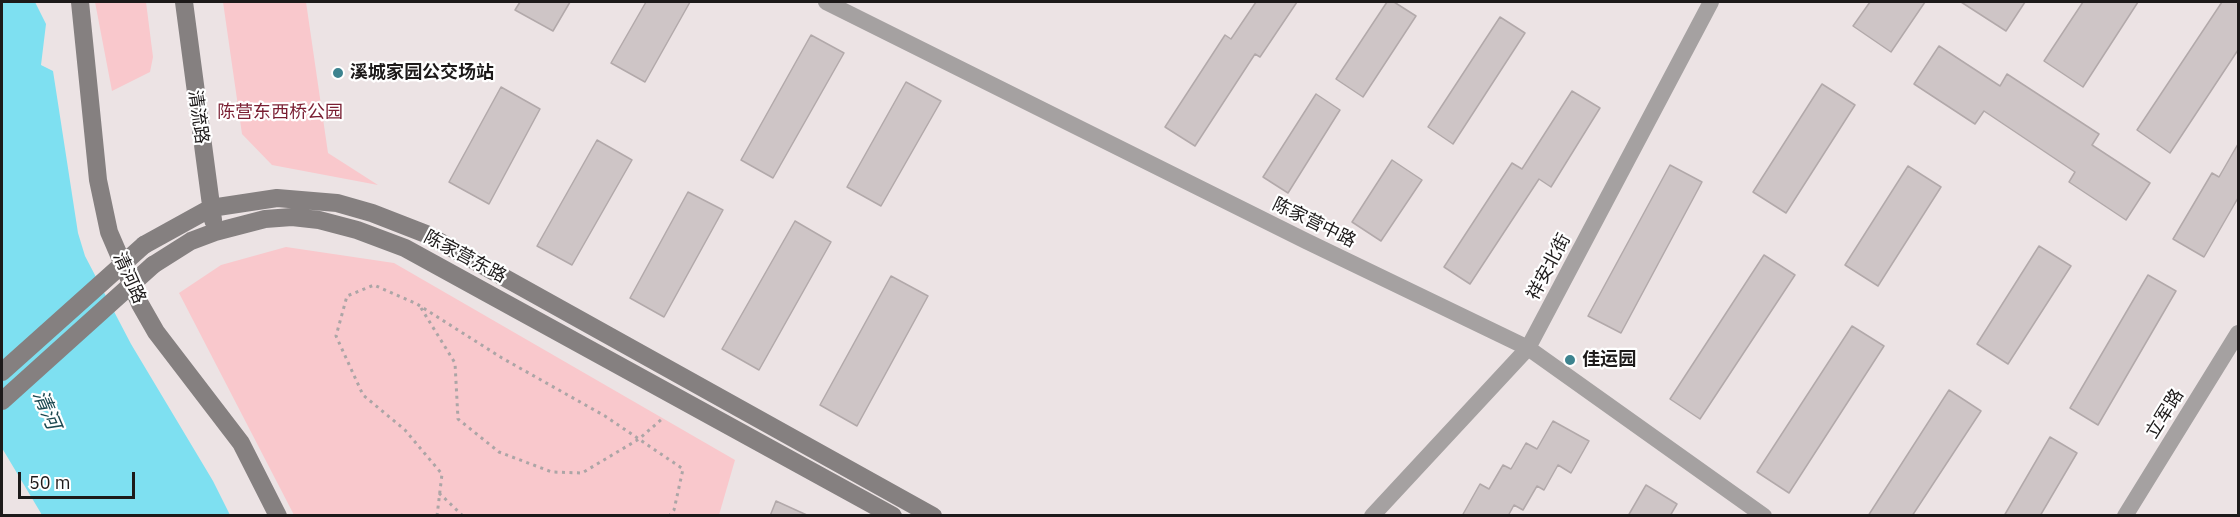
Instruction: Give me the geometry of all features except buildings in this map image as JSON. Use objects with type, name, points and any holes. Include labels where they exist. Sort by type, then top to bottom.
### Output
[{"type":"street","name":"清河路","points":[[80,2],[98,180],[109,232],[140,304],[156,332],[241,442],[278,516]]},
{"type":"street","name":"清流路","points":[[184,2],[215,232]]},
{"type":"street","name":"陈家营中路","points":[[826,2],[1305,241],[1528,348],[1764,516]]},
{"type":"street","name":"祥安北街","points":[[1372,516],[1528,348],[1712,2]]},
{"type":"street","name":"陈家营东路","points":[[2,372],[144,245],[211,208],[277,198],[337,203],[372,213],[426,234],[933,516]]},
{"type":"street","name":"陈家营东路","points":[[2,401],[153,265],[182,245],[215,232],[265,219],[292,217],[319,220],[357,230],[405,248],[893,516]]},
{"type":"street","name":"立军路","points":[[2125,516],[2238,333]]},
{"type":"path","points":[[436,516],[442,474],[405,430],[363,395],[336,336],[347,296],[374,285],[420,306],[502,358],[605,416],[683,469],[674,510],[669,516]]},
{"type":"path","points":[[420,306],[455,363],[458,419],[498,452],[552,472],[582,473],[639,440],[663,418]]},
{"type":"path","points":[[439,494],[463,516]]},
{"type":"green space","points":[[95,2],[146,2],[153,57],[150,72],[112,91]]},
{"type":"green space","name":"陈营东西桥公园","points":[[223,2],[306,2],[328,153],[378,185],[272,165],[242,134]]},
{"type":"green space","points":[[286,247],[394,263],[735,460],[719,515],[294,515],[179,293],[221,265]]},
{"type":"water","name":"清河","points":[[2,2],[35,2],[46,24],[41,65],[53,71],[78,233],[85,256],[131,344],[213,481],[230,515],[42,515],[2,448]]},
{"type":"place","name":"溪城家园公交场站","points":[[338,73]]},
{"type":"place","name":"佳运园","points":[[1570,360]]}]
